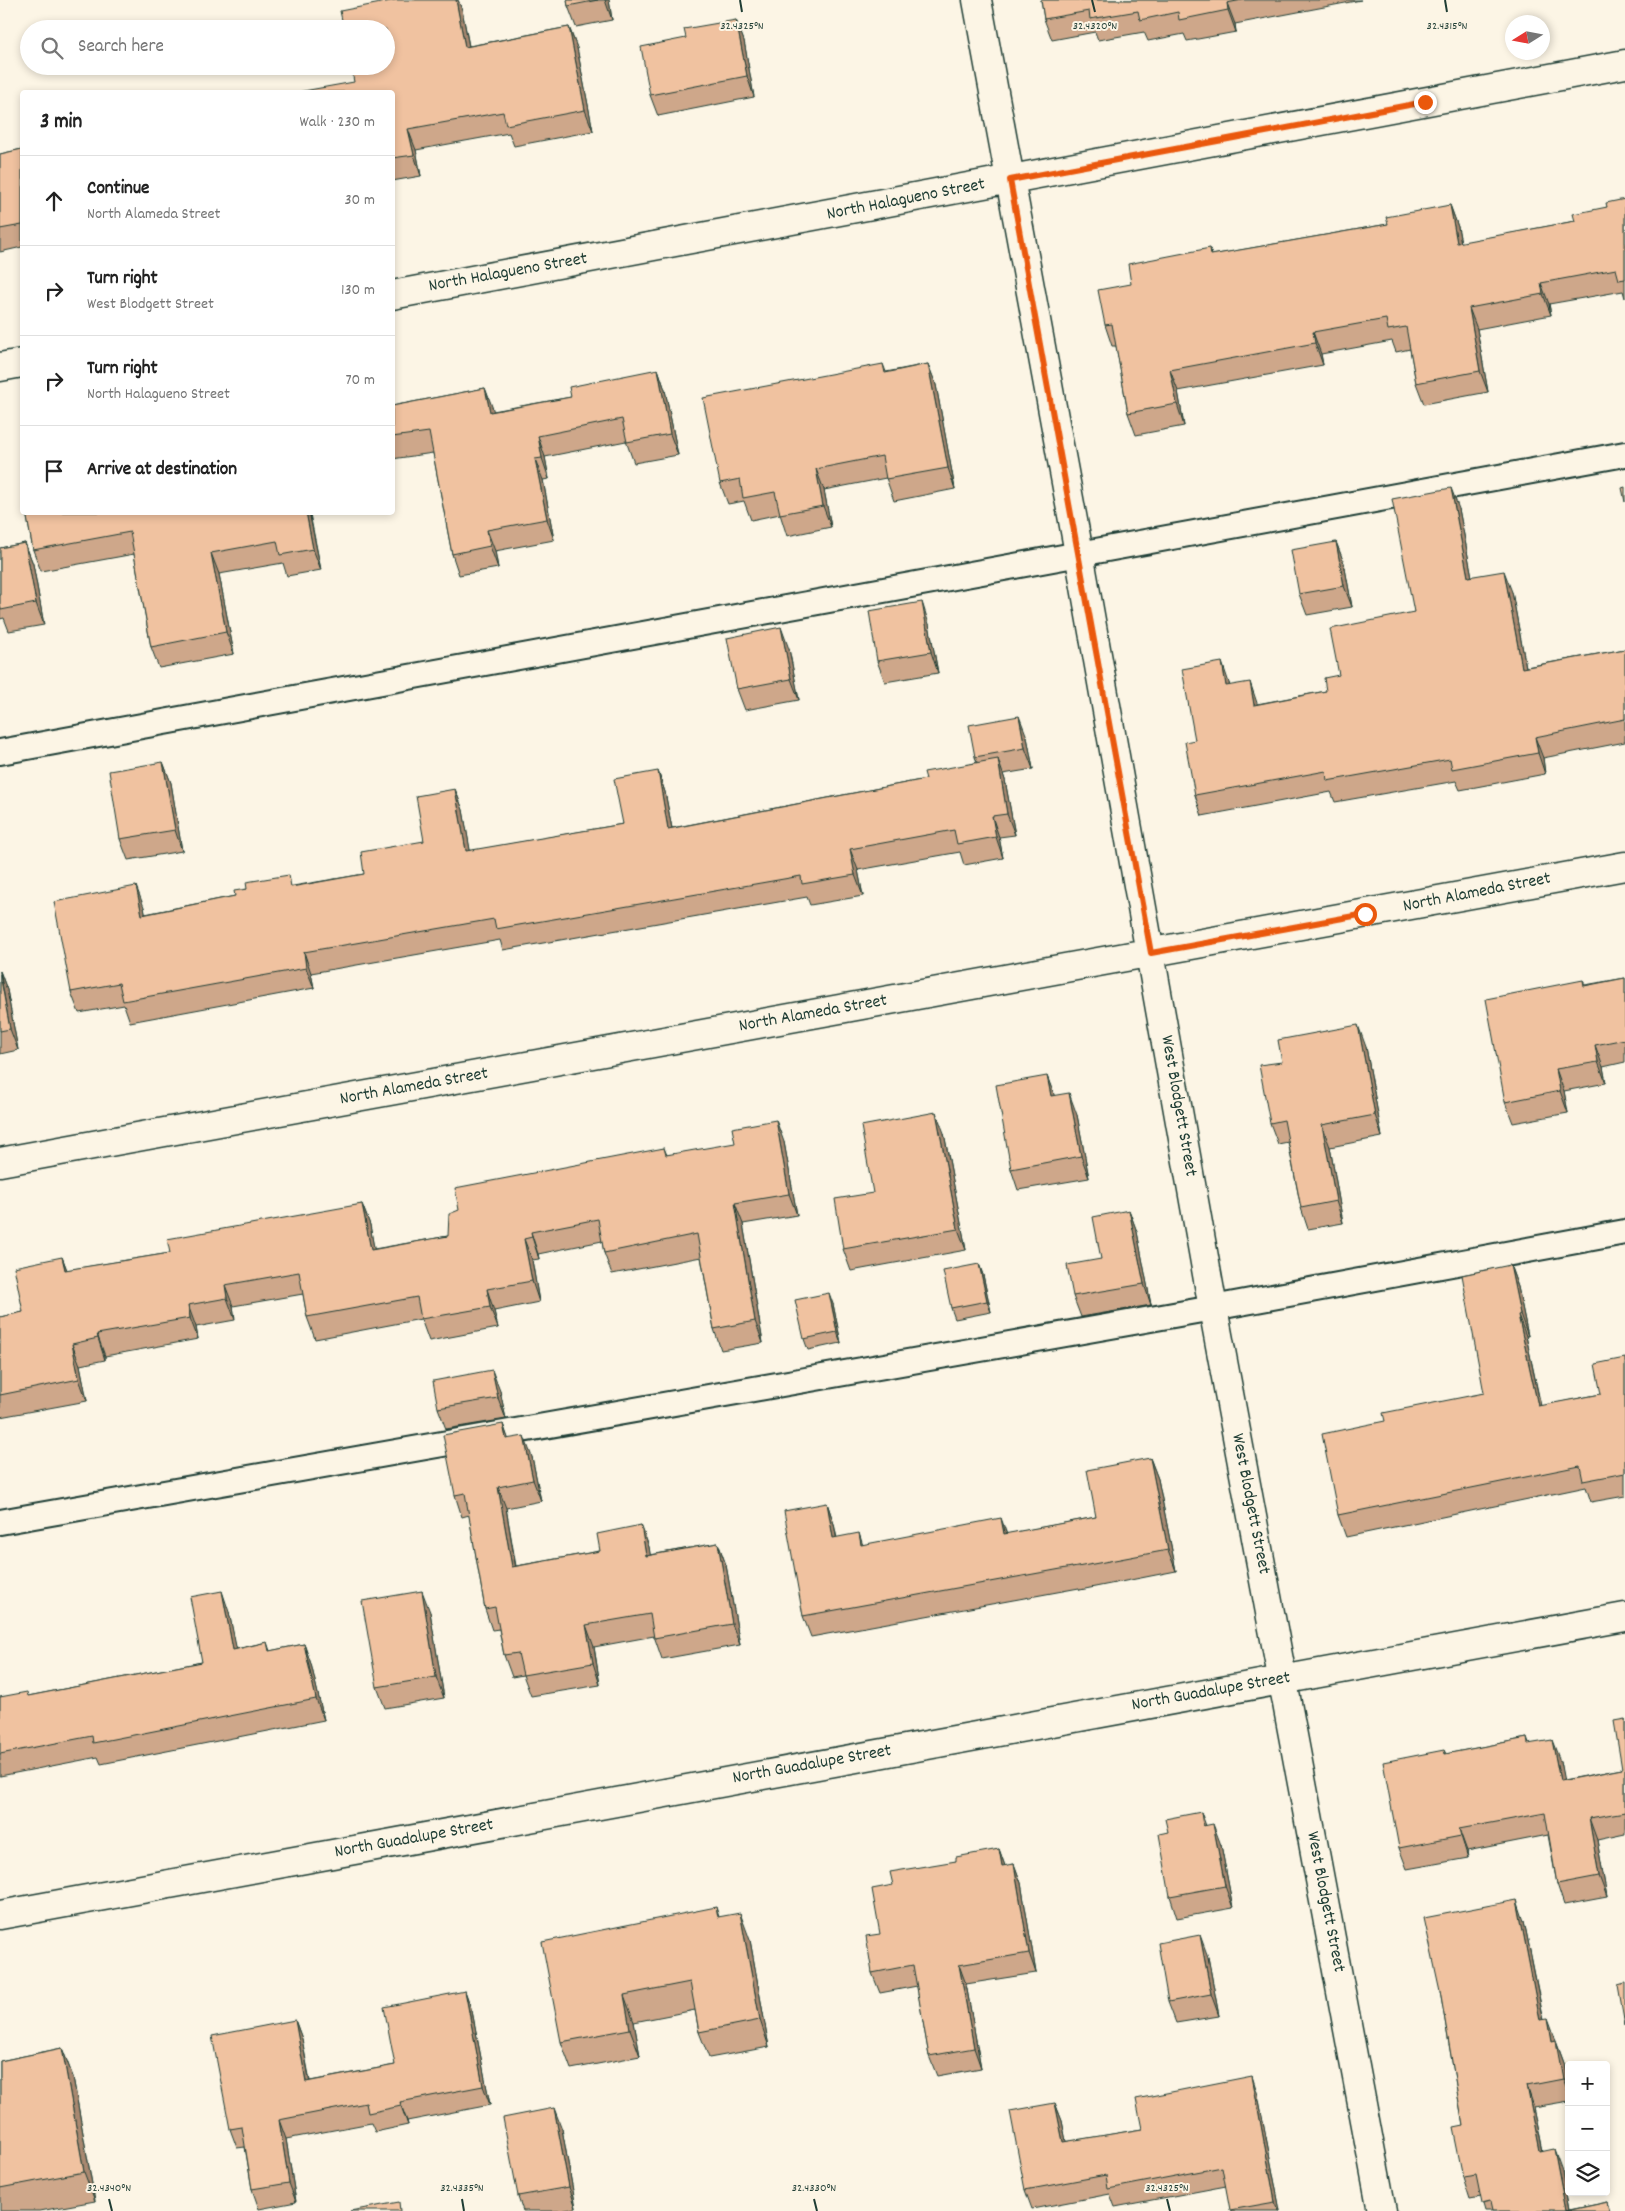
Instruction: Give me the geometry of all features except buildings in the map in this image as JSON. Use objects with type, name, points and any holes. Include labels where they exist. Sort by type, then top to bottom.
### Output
[{"type":"street","name":"West Blodgett Street","points":[[977,0],[1079,553],[1213,1308],[1382,2211]]},
{"type":"street","name":"North Halagueno Street","points":[[395,294],[1625,64]]},
{"type":"street","points":[[0,367],[20,363]]},
{"type":"street","name":"North Alameda Street","points":[[0,1162],[1625,866]]},
{"type":"street","name":"North Guadalupe Street","points":[[0,1915],[1625,1616]]},
{"type":"lane","points":[[0,752],[1625,454]]},
{"type":"lane","points":[[0,1522],[1213,1308],[1625,1232]]},
{"type":"route","points":[[1365,914],[1151,953],[1010,180],[1425,102]]}]
